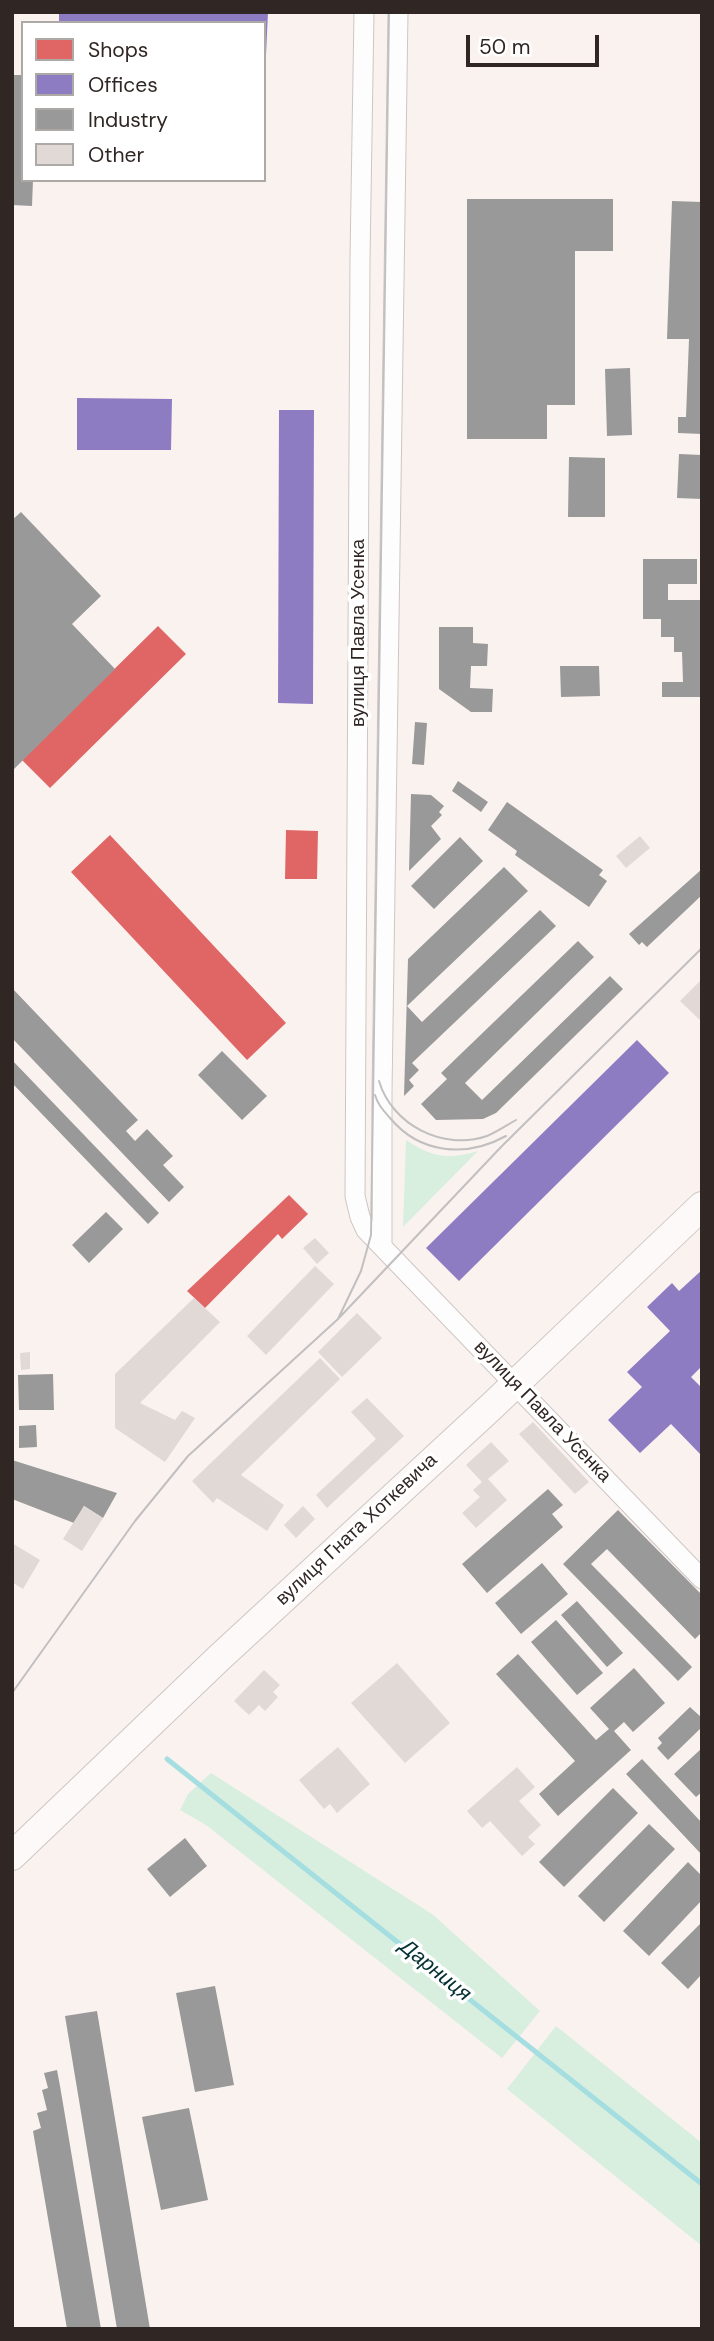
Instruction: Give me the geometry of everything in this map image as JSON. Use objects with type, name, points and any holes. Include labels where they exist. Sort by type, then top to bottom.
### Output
[{"type":"street","name":"вулиця Павла Усенка","points":[[364,12],[360,258],[355,1196],[363,1225],[702,1579]]},
{"type":"street","name":"вулиця Павла Усенка","points":[[382,1244],[397,12]]},
{"type":"street","name":"вулиця Гната Хоткевича","points":[[12,1856],[239,1639],[515,1384],[702,1206]]},
{"type":"green space","points":[[406,1140],[440,1155],[478,1151],[403,1227]]},
{"type":"green space","points":[[211,1773],[432,1914],[540,2011],[502,2058],[206,1825],[180,1810],[188,1794]]},
{"type":"green space","points":[[556,2026],[702,2143],[702,2246],[507,2089]]},
{"type":"building: Shops","points":[[158,626],[186,654],[50,788],[22,760]]},
{"type":"building: Shops","points":[[286,830],[318,831],[317,879],[285,879]]},
{"type":"building: Shops","points":[[110,835],[286,1023],[247,1060],[71,872]]},
{"type":"building: Shops","points":[[289,1195],[308,1214],[282,1239],[278,1234],[205,1308],[187,1291]]},
{"type":"building: Offices","points":[[59,12],[268,12],[266,55],[266,21],[59,21]]},
{"type":"building: Offices","points":[[77,398],[172,399],[171,450],[77,450]]},
{"type":"building: Offices","points":[[279,410],[314,410],[313,704],[278,703]]},
{"type":"building: Offices","points":[[637,1040],[669,1073],[459,1281],[426,1248]]},
{"type":"building: Offices","points":[[702,1270],[702,1366],[691,1377],[702,1388],[702,1456],[671,1424],[640,1453],[608,1420],[642,1387],[627,1372],[670,1331],[647,1307],[672,1283],[679,1291]]},
{"type":"building: Industry","points":[[12,75],[21,75],[21,182],[33,182],[32,206],[12,205]]},
{"type":"building: Industry","points":[[467,199],[613,199],[613,251],[575,251],[575,405],[547,405],[547,439],[467,439]]},
{"type":"building: Industry","points":[[672,201],[702,202],[702,434],[678,433],[678,417],[686,417],[689,339],[667,339]]},
{"type":"building: Industry","points":[[630,368],[632,435],[607,436],[605,369]]},
{"type":"building: Industry","points":[[679,454],[702,455],[702,499],[677,498]]},
{"type":"building: Industry","points":[[569,457],[605,458],[605,517],[568,517]]},
{"type":"building: Industry","points":[[21,512],[101,596],[72,624],[115,669],[12,771],[12,520]]},
{"type":"building: Industry","points":[[643,559],[697,559],[697,584],[668,584],[668,600],[702,600],[702,697],[662,697],[662,682],[683,682],[682,652],[674,652],[674,637],[661,637],[661,619],[643,619]]},
{"type":"building: Industry","points":[[439,627],[473,627],[473,643],[488,644],[487,666],[471,666],[470,688],[493,689],[492,712],[471,712],[439,689]]},
{"type":"building: Industry","points":[[560,666],[599,666],[600,696],[561,697]]},
{"type":"building: Industry","points":[[415,722],[427,723],[424,765],[412,764]]},
{"type":"building: Industry","points":[[458,781],[488,802],[481,812],[452,791]]},
{"type":"building: Industry","points":[[411,794],[431,795],[444,806],[439,812],[442,815],[431,826],[441,839],[409,871]]},
{"type":"building: Industry","points":[[507,802],[603,870],[599,875],[607,881],[589,907],[515,855],[517,851],[488,830]]},
{"type":"building: Industry","points":[[460,837],[483,861],[434,909],[411,886]]},
{"type":"building: Industry","points":[[504,867],[528,891],[407,1006],[422,1022],[540,910],[556,926],[412,1063],[419,1070],[409,1080],[414,1086],[404,1096],[408,959]]},
{"type":"building: Industry","points":[[702,869],[702,895],[647,947],[642,942],[639,945],[629,934]]},
{"type":"building: Industry","points":[[578,941],[594,957],[465,1083],[482,1100],[610,976],[623,989],[496,1113],[483,1119],[436,1120],[421,1104],[447,1079],[441,1073]]},
{"type":"building: Industry","points":[[12,988],[138,1120],[126,1131],[135,1141],[147,1129],[173,1156],[163,1165],[184,1187],[169,1202],[12,1038]]},
{"type":"building: Industry","points":[[222,1051],[267,1096],[242,1120],[198,1075]]},
{"type":"building: Industry","points":[[12,1060],[159,1213],[148,1224],[12,1083]]},
{"type":"building: Industry","points":[[106,1212],[123,1229],[89,1263],[72,1245]]},
{"type":"building: Industry","points":[[53,1374],[54,1410],[19,1410],[18,1375]]},
{"type":"building: Industry","points":[[36,1425],[37,1447],[19,1448],[19,1426]]},
{"type":"building: Industry","points":[[12,1460],[117,1493],[103,1518],[84,1506],[74,1523],[12,1499]]},
{"type":"building: Industry","points":[[548,1489],[563,1505],[552,1514],[563,1527],[487,1593],[462,1564]]},
{"type":"building: Industry","points":[[618,1510],[702,1595],[702,1632],[695,1639],[607,1549],[591,1564],[692,1667],[678,1681],[563,1564]]},
{"type":"building: Industry","points":[[542,1563],[568,1594],[521,1634],[495,1603]]},
{"type":"building: Industry","points":[[577,1601],[623,1653],[607,1667],[561,1615]]},
{"type":"building: Industry","points":[[556,1620],[603,1673],[577,1695],[531,1642]]},
{"type":"building: Industry","points":[[518,1654],[596,1740],[609,1729],[590,1708],[634,1668],[665,1703],[633,1732],[624,1722],[614,1731],[631,1750],[558,1816],[539,1794],[575,1761],[496,1674]]},
{"type":"building: Industry","points":[[690,1707],[702,1718],[702,1727],[668,1760],[657,1748],[662,1743],[658,1738]]},
{"type":"building: Industry","points":[[702,1748],[702,1792],[696,1797],[674,1774]]},
{"type":"building: Industry","points":[[642,1759],[702,1823],[702,1855],[626,1774]]},
{"type":"building: Industry","points":[[613,1788],[638,1813],[564,1887],[539,1862]]},
{"type":"building: Industry","points":[[649,1824],[675,1849],[604,1922],[578,1896]]},
{"type":"building: Industry","points":[[185,1838],[207,1866],[170,1897],[147,1869]]},
{"type":"building: Industry","points":[[688,1862],[702,1876],[702,1900],[649,1956],[623,1931]]},
{"type":"building: Industry","points":[[702,1922],[702,1974],[688,1989],[661,1963]]},
{"type":"building: Industry","points":[[215,1986],[234,2085],[195,2092],[176,1993]]},
{"type":"building: Industry","points":[[97,2011],[150,2329],[117,2329],[65,2016]]},
{"type":"building: Industry","points":[[57,2070],[101,2329],[67,2329],[33,2131],[41,2128],[37,2113],[47,2110],[42,2090],[48,2088],[44,2073]]},
{"type":"building: Industry","points":[[189,2108],[208,2200],[161,2210],[142,2117]]},
{"type":"building: Other","points":[[640,836],[650,848],[626,868],[616,856]]},
{"type":"building: Other","points":[[702,979],[702,1022],[680,1001]]},
{"type":"building: Other","points":[[315,1238],[329,1253],[317,1264],[303,1248]]},
{"type":"building: Other","points":[[315,1266],[334,1284],[266,1355],[247,1336]]},
{"type":"building: Other","points":[[194,1298],[220,1322],[140,1403],[175,1420],[182,1411],[195,1418],[165,1462],[115,1428],[115,1374]]},
{"type":"building: Other","points":[[357,1313],[382,1338],[342,1377],[318,1352]]},
{"type":"building: Other","points":[[30,1352],[30,1369],[21,1370],[20,1353]]},
{"type":"building: Other","points":[[320,1358],[340,1379],[241,1475],[284,1505],[267,1531],[217,1498],[213,1503],[192,1481]]},
{"type":"building: Other","points":[[367,1398],[404,1436],[327,1508],[316,1495],[376,1439],[351,1412]]},
{"type":"building: Other","points":[[533,1422],[589,1482],[575,1494],[519,1434]]},
{"type":"building: Other","points":[[491,1442],[509,1461],[488,1479],[507,1500],[476,1528],[462,1513],[480,1497],[473,1490],[482,1482],[466,1465]]},
{"type":"building: Other","points":[[84,1506],[103,1518],[82,1551],[63,1539]]},
{"type":"building: Other","points":[[303,1506],[315,1519],[296,1538],[284,1525]]},
{"type":"building: Other","points":[[12,1543],[40,1560],[23,1589],[12,1582]]},
{"type":"building: Other","points":[[397,1663],[450,1723],[405,1763],[351,1703]]},
{"type":"building: Other","points":[[264,1670],[280,1685],[273,1692],[278,1697],[265,1711],[259,1705],[249,1715],[234,1701]]},
{"type":"building: Other","points":[[338,1747],[370,1784],[337,1813],[330,1804],[324,1809],[299,1780]]},
{"type":"building: Other","points":[[517,1767],[535,1787],[519,1801],[541,1825],[528,1837],[535,1844],[522,1856],[490,1821],[482,1828],[467,1811]]},
{"type":"waterway","name":"Дарниця","points":[[167,1759],[702,2184]]},
{"type":"tram line","points":[[338,1319],[361,1271],[371,1235],[389,12]]},
{"type":"tram line","points":[[12,1693],[135,1521],[188,1456],[338,1319],[501,1147],[702,948]]},
{"type":"tram line","points":[[379,1081],[386,1097],[407,1122],[437,1137],[470,1140],[487,1136],[516,1120]]},
{"type":"tram line","points":[[375,1095],[383,1110],[402,1130],[429,1145],[444,1149],[475,1148],[506,1136]]}]
